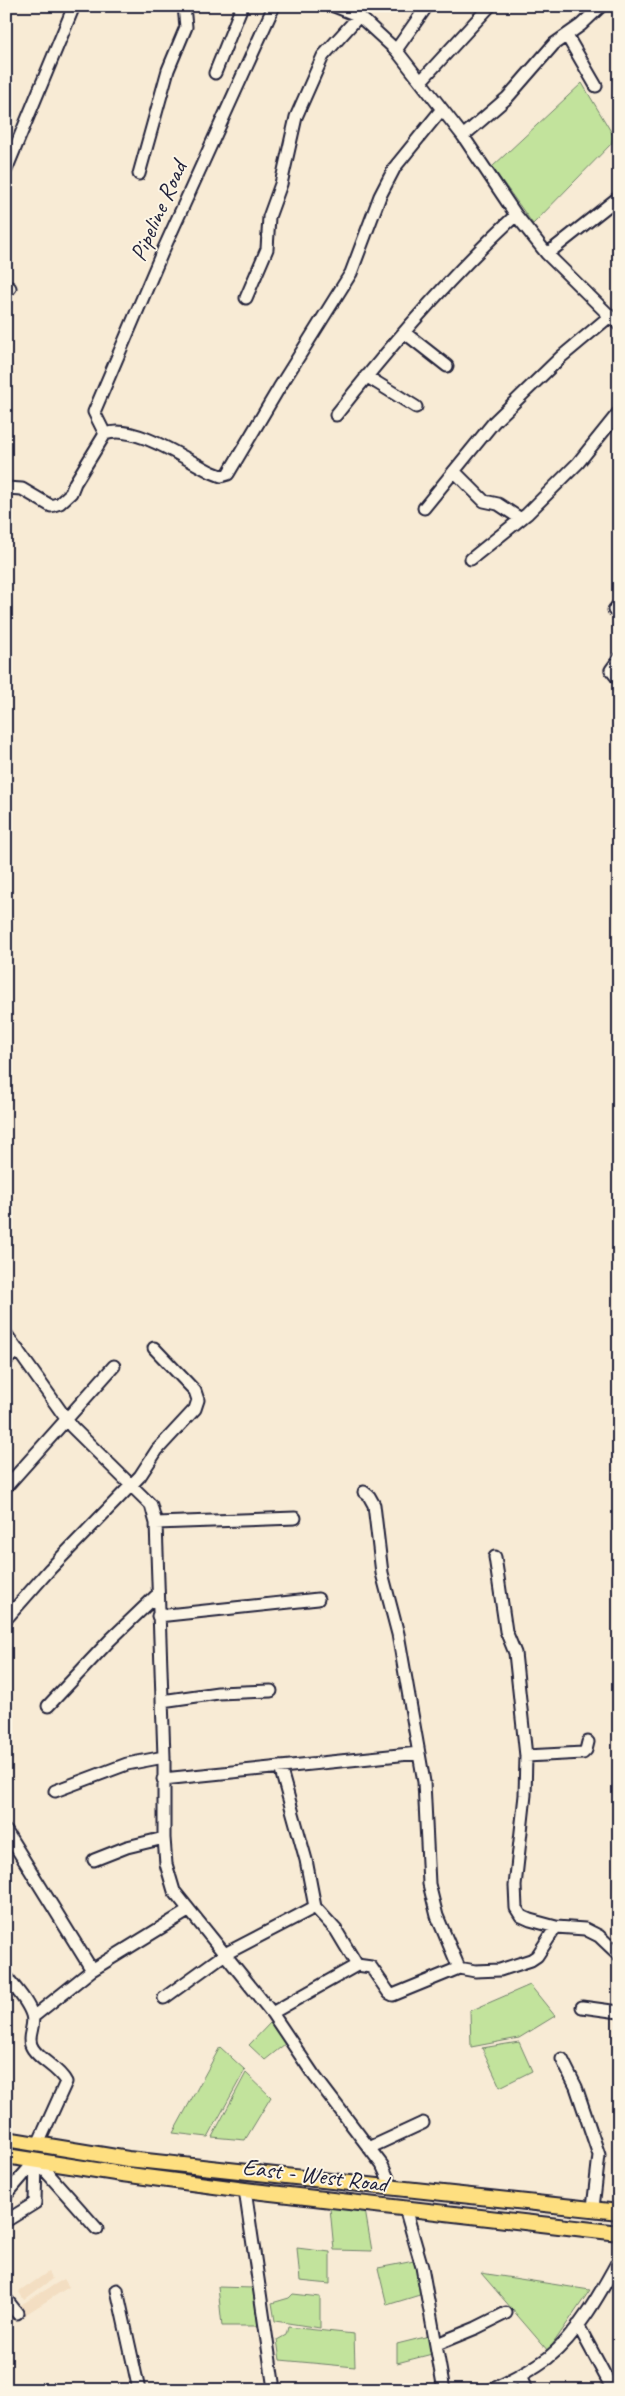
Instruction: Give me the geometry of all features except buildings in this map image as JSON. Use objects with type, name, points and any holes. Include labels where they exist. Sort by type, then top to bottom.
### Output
[{"type":"main road","name":"East - West Road","points":[[6,2139],[128,2159],[619,2212]]},
{"type":"main road","name":"East - West Road","points":[[6,2156],[244,2190],[619,2234]]},
{"type":"street","points":[[6,170],[74,6]]},
{"type":"street","points":[[139,174],[168,70],[186,27],[184,6]]},
{"type":"street","points":[[215,73],[242,6]]},
{"type":"street","name":"Pipeline Road","points":[[105,434],[94,412],[165,246],[274,6]]},
{"type":"street","points":[[334,6],[359,16],[396,50],[463,136],[516,215],[547,254],[619,325]]},
{"type":"street","points":[[396,50],[427,6]]},
{"type":"street","points":[[420,81],[490,6]]},
{"type":"street","points":[[463,136],[507,98],[554,44],[567,36],[602,6]]},
{"type":"street","points":[[246,298],[267,248],[269,217],[281,184],[296,118],[306,92],[323,56],[359,16]]},
{"type":"street","points":[[567,36],[596,86]]},
{"type":"street","points":[[6,488],[22,489],[51,506],[60,503],[71,493],[75,483],[105,434],[119,431],[136,434],[211,472],[225,476],[228,474],[351,273],[380,196],[396,167],[442,108]]},
{"type":"street","points":[[547,254],[619,198]]},
{"type":"street","points":[[336,415],[366,376],[478,250],[516,215]]},
{"type":"street","points":[[424,508],[494,422],[561,357],[610,316]]},
{"type":"street","points":[[405,333],[447,366]]},
{"type":"street","points":[[366,376],[416,407]]},
{"type":"street","points":[[471,559],[521,519],[578,463],[619,412]]},
{"type":"street","points":[[454,472],[484,501],[498,504],[521,519]]},
{"type":"street","points":[[619,659],[611,670],[619,680]]},
{"type":"street","points":[[6,1334],[66,1418],[151,1505],[156,1524],[164,1757],[164,1838],[166,1864],[174,1891],[188,1911],[272,2013],[314,2074],[382,2165],[392,2187]]},
{"type":"street","points":[[6,1619],[50,1569],[132,1486],[156,1450],[195,1409],[198,1400],[195,1391],[154,1348]]},
{"type":"street","points":[[6,1360],[18,1350]]},
{"type":"street","points":[[6,1487],[114,1366]]},
{"type":"street","points":[[364,1492],[369,1496],[374,1505],[382,1573],[398,1634],[424,1782],[429,1884],[437,1916],[459,1968]]},
{"type":"street","points":[[156,1524],[295,1518]]},
{"type":"street","points":[[495,1557],[506,1632],[515,1653],[526,1756],[524,1805],[514,1899],[521,1916],[556,1927],[585,1929],[599,1936],[619,1955]]},
{"type":"street","points":[[48,1706],[110,1640],[158,1594]]},
{"type":"street","points":[[158,1616],[318,1599]]},
{"type":"street","points":[[162,1701],[218,1693],[271,1691]]},
{"type":"street","points":[[526,1756],[582,1753],[586,1750],[588,1742]]},
{"type":"street","points":[[163,1779],[419,1753]]},
{"type":"street","points":[[55,1791],[127,1764],[164,1757]]},
{"type":"street","points":[[280,1767],[306,1860],[316,1907],[336,1930],[357,1965]]},
{"type":"street","points":[[6,1831],[92,1970]]},
{"type":"street","points":[[94,1860],[126,1848],[164,1838]]},
{"type":"street","points":[[164,1998],[225,1954],[316,1907]]},
{"type":"street","points":[[33,2017],[92,1970],[188,1911]]},
{"type":"street","points":[[272,2013],[357,1965],[371,1967],[389,1993],[393,1995],[459,1968],[487,1971],[500,1970],[531,1960],[537,1956],[556,1927]]},
{"type":"street","points":[[6,1976],[30,2008],[33,2017],[30,2043],[33,2050],[62,2075],[66,2082],[38,2144]]},
{"type":"street","points":[[582,2007],[619,2012]]},
{"type":"street","points":[[562,2058],[576,2087],[599,2155],[593,2208]]},
{"type":"street","points":[[369,2148],[423,2123]]},
{"type":"street","points":[[6,2195],[36,2160]]},
{"type":"street","points":[[6,2221],[35,2203],[36,2160]]},
{"type":"street","points":[[36,2160],[97,2229]]},
{"type":"street","points":[[244,2190],[273,2382]]},
{"type":"street","points":[[405,2208],[422,2267],[444,2390]]},
{"type":"street","points":[[491,2390],[520,2376],[549,2357],[578,2325],[602,2290],[619,2259]]},
{"type":"street","points":[[117,2290],[139,2390]]},
{"type":"street","points":[[6,2299],[17,2313]]},
{"type":"street","points":[[437,2344],[506,2313]]},
{"type":"street","points":[[578,2325],[613,2390]]},
{"type":"street","points":[[520,2376],[526,2390]]},
{"type":"shaded area","points":[[48,2272],[52,2279],[24,2300],[19,2292]]},
{"type":"shaded area","points":[[64,2279],[69,2287],[23,2316],[17,2307]]},
{"type":"green space","points":[[582,83],[613,135],[612,143],[533,224],[492,167]]},
{"type":"green space","points":[[530,1985],[555,2016],[519,2038],[471,2047],[470,2011]]},
{"type":"green space","points":[[271,2022],[285,2044],[265,2060],[249,2045]]},
{"type":"green space","points":[[519,2042],[532,2071],[500,2087],[482,2048]]},
{"type":"green space","points":[[220,2047],[245,2070],[208,2137],[173,2133]]},
{"type":"green space","points":[[246,2073],[271,2097],[245,2140],[212,2137]]},
{"type":"green space","points":[[330,2208],[365,2210],[372,2251],[334,2250]]},
{"type":"green space","points":[[297,2248],[330,2252],[330,2284],[300,2281]]},
{"type":"green space","points":[[414,2261],[423,2294],[387,2305],[378,2268]]},
{"type":"green space","points":[[481,2273],[590,2290],[548,2351]]},
{"type":"green space","points":[[218,2287],[253,2288],[258,2326],[222,2326]]},
{"type":"green space","points":[[293,2294],[320,2297],[320,2328],[275,2321],[272,2303],[289,2298]]},
{"type":"green space","points":[[288,2327],[354,2334],[355,2367],[280,2360],[277,2340],[286,2335]]},
{"type":"green space","points":[[429,2336],[432,2354],[397,2363],[397,2344]]}]
